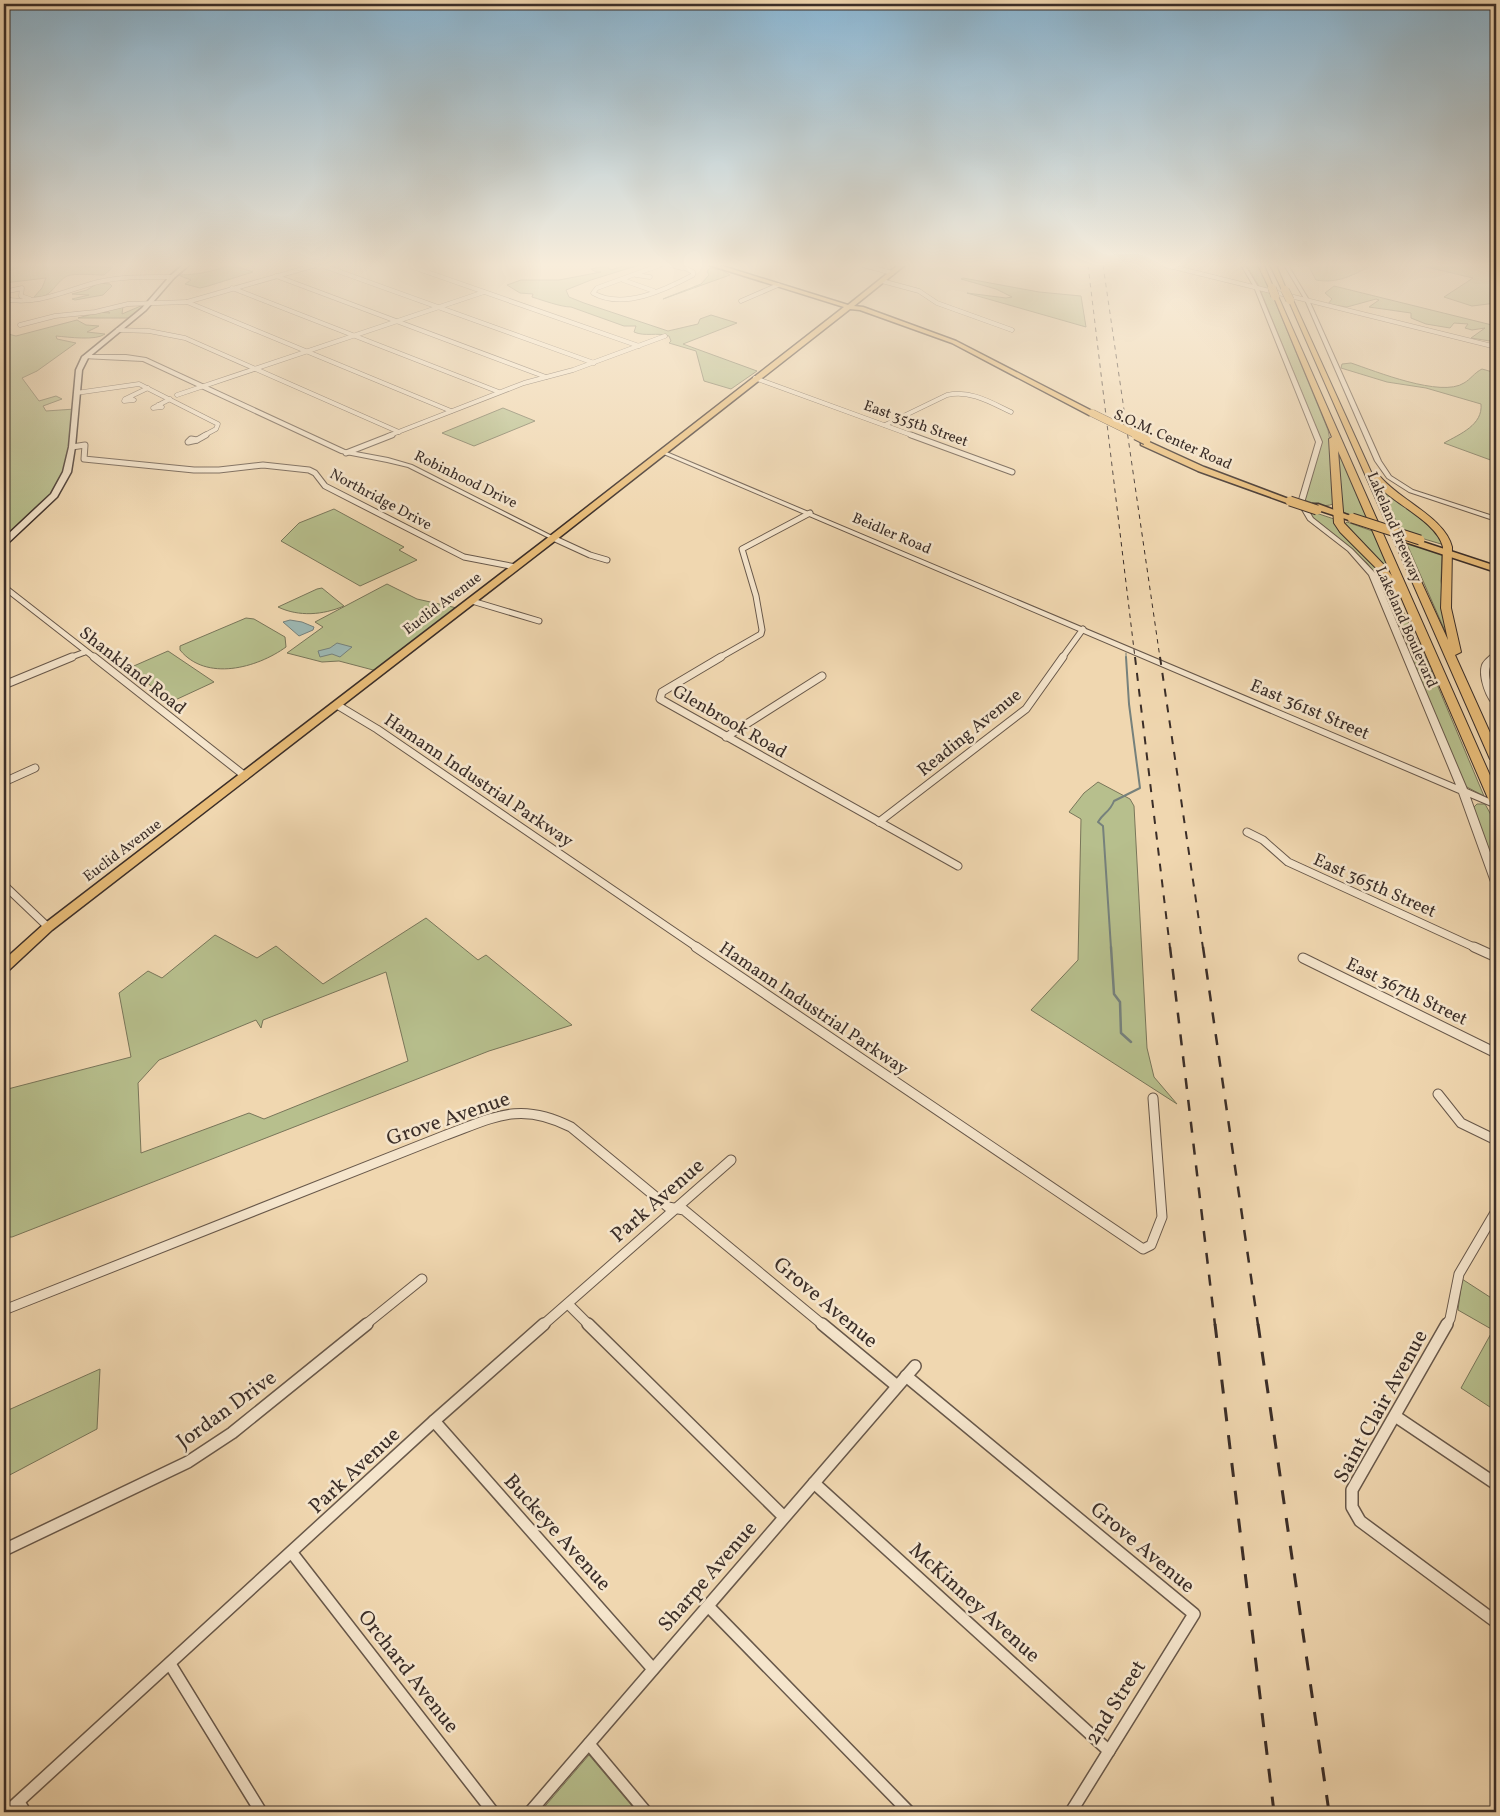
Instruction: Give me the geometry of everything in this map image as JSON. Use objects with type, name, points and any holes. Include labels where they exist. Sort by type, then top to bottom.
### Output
[{"type":"highway","name":"Lakeland Freeway","points":[[1298,350],[1331,421],[1496,804]]},
{"type":"highway","name":"Lakeland Freeway","points":[[1313,350],[1496,760]]},
{"type":"highway","points":[[1331,421],[1336,455],[1338,515],[1343,530],[1382,568],[1394,586],[1454,705]]},
{"type":"highway","points":[[1364,462],[1383,487],[1439,529],[1448,551],[1446,608],[1467,693]]},
{"type":"main road","points":[[4,542],[54,495],[67,472],[72,447],[79,370],[85,358],[95,350]]},
{"type":"main road","name":"Euclid Avenue","points":[[4,968],[48,927],[516,567],[792,350]]},
{"type":"main road","name":"S.O.M. Center Road","points":[[969,350],[1092,415],[1201,469],[1496,567]]},
{"type":"street","points":[[213,350],[398,432]]},
{"type":"street","points":[[304,350],[451,411]]},
{"type":"street","points":[[177,395],[311,350]]},
{"type":"street","points":[[390,350],[499,392]]},
{"type":"street","points":[[473,350],[546,377]]},
{"type":"street","points":[[557,350],[594,363]]},
{"type":"street","points":[[346,453],[499,392],[594,363],[629,350]]},
{"type":"street","name":"Lakeland Boulevard","points":[[1281,350],[1319,442],[1301,503],[1310,519],[1350,550],[1372,574],[1462,791],[1496,882]]},
{"type":"street","points":[[1329,350],[1378,460],[1389,477],[1411,491],[1496,519]]},
{"type":"street","name":"Robinhood Drive","points":[[85,358],[126,357],[144,360],[346,453],[388,460],[410,466],[553,538],[590,555],[607,560]]},
{"type":"street","name":"East 355th Street","points":[[755,378],[1012,472]]},
{"type":"street","points":[[76,392],[137,384],[148,388],[218,424],[216,429],[197,440]]},
{"type":"street","points":[[129,398],[148,388]]},
{"type":"street","points":[[885,425],[947,395],[958,393],[974,395],[1011,412]]},
{"type":"street","points":[[158,405],[170,399]]},
{"type":"street","name":"Northridge Drive","points":[[72,447],[85,445],[84,459],[104,463],[210,470],[263,465],[309,470],[315,473],[326,486],[464,556],[516,567]]},
{"type":"street","name":"Beidler Road","points":[[662,452],[1111,641]]},
{"type":"street","name":"Glenbrook Road","points":[[810,513],[742,549],[756,596],[762,630],[760,636],[668,688],[659,696],[662,701],[958,866]]},
{"type":"street","name":"Shankland Road","points":[[4,587],[245,776]]},
{"type":"street","points":[[472,601],[539,621]]},
{"type":"street","name":"Reading Avenue","points":[[879,822],[1026,710],[1083,629]]},
{"type":"street","name":"East 361st Street","points":[[1111,641],[1496,804]]},
{"type":"street","points":[[4,705],[4,685],[85,652]]},
{"type":"street","points":[[1496,655],[1486,666],[1484,674],[1486,684],[1496,704]]},
{"type":"street","points":[[726,737],[822,676]]},
{"type":"street","name":"Hamann Industrial Parkway","points":[[337,705],[376,729],[1134,1245],[1143,1248],[1150,1245],[1162,1217],[1153,1098]]},
{"type":"street","points":[[4,782],[35,768]]},
{"type":"street","name":"East 365th Street","points":[[1247,832],[1263,840],[1288,862],[1496,957]]},
{"type":"street","points":[[4,885],[48,927]]},
{"type":"street","name":"East 367th Street","points":[[1303,958],[1397,1006],[1496,1053]]},
{"type":"street","points":[[1438,1094],[1461,1123],[1496,1140]]},
{"type":"street","name":"Grove Avenue","points":[[4,1310],[446,1135],[509,1113],[536,1112],[557,1118],[571,1127],[668,1207],[684,1210],[898,1386]]},
{"type":"street","name":"Park Avenue","points":[[7,1812],[22,1807],[170,1664],[434,1421],[731,1160]]},
{"type":"street","name":"Saint Clair Avenue","points":[[1496,1211],[1460,1274],[1450,1319],[1352,1490],[1350,1500],[1352,1510],[1360,1521],[1496,1622]]},
{"type":"street","name":"Jordan Drive","points":[[4,1550],[188,1462],[225,1438],[422,1279]]},
{"type":"street","points":[[568,1304],[784,1516]]},
{"type":"street","name":"Sharpe Avenue","points":[[530,1812],[915,1366]]},
{"type":"street","name":"Grove Avenue","points":[[906,1376],[1194,1614]]},
{"type":"street","points":[[1395,1416],[1496,1484]]},
{"type":"street","name":"Buckeye Avenue","points":[[434,1421],[653,1668]]},
{"type":"street","name":"McKinney Avenue","points":[[814,1483],[1109,1751]]},
{"type":"street","name":"Orchard Avenue","points":[[292,1553],[493,1812]]},
{"type":"street","points":[[708,1606],[910,1812]]},
{"type":"street","name":"2nd Street","points":[[1071,1812],[1194,1614]]},
{"type":"street","points":[[170,1664],[260,1812]]},
{"type":"street","points":[[589,1744],[646,1812]]},
{"type":"green space","points":[[4,350],[67,350],[37,371],[22,378],[39,401],[56,396],[62,399],[43,406],[46,411],[75,409],[72,446],[67,473],[52,496],[4,542]]},
{"type":"green space","points":[[692,350],[699,350],[757,371],[731,389],[704,381],[696,351]]},
{"type":"green space","points":[[1284,350],[1295,350],[1328,430],[1331,446],[1333,504],[1330,505],[1319,505],[1304,500],[1322,442]]},
{"type":"green space","points":[[1351,363],[1408,382],[1440,387],[1454,387],[1464,383],[1482,369],[1496,373],[1496,394],[1492,401],[1496,403],[1496,451],[1493,455],[1496,456],[1496,462],[1444,443],[1474,423],[1481,411],[1481,404],[1426,388],[1387,382],[1341,368],[1342,364]]},
{"type":"green space","points":[[503,408],[535,421],[474,446],[442,433]]},
{"type":"green space","points":[[1339,454],[1341,454],[1370,522],[1342,512]]},
{"type":"green space","points":[[1379,484],[1434,525],[1442,541],[1441,544],[1401,532]]},
{"type":"green space","points":[[334,509],[404,547],[399,550],[417,560],[360,586],[281,541],[299,523]]},
{"type":"green space","points":[[1307,510],[1334,519],[1379,567],[1395,594],[1428,663],[1484,796],[1463,785],[1382,583],[1367,563],[1312,517]]},
{"type":"green space","points":[[1347,522],[1375,532],[1395,578],[1392,578],[1343,525]]},
{"type":"green space","points":[[1406,542],[1442,554],[1441,581],[1448,631],[1445,631]]},
{"type":"green space","points":[[387,584],[417,599],[457,608],[377,671],[339,661],[322,662],[287,653],[323,627],[315,622]]},
{"type":"green space","points":[[322,588],[344,606],[311,614],[294,612],[278,607],[317,589]]},
{"type":"green space","points":[[246,618],[254,619],[285,637],[286,647],[261,661],[247,666],[217,669],[203,666],[191,660],[180,650],[180,646]]},
{"type":"green space","points":[[168,651],[214,682],[173,701],[127,669]]},
{"type":"green space","points":[[1098,782],[1130,799],[1134,806],[1147,1048],[1154,1077],[1177,1104],[1031,1010],[1078,960],[1081,819],[1069,812],[1084,793]]},
{"type":"green space","points":[[1477,804],[1485,804],[1496,824],[1496,870],[1473,808]]},
{"type":"green space","points":[[426,918],[478,960],[486,955],[572,1025],[489,1051],[12,1237],[4,1237],[4,1140],[7,1135],[7,1116],[4,1116],[4,1090],[131,1057],[119,993],[148,971],[162,978],[215,935],[257,958],[276,946],[323,984]],"holes":[[[386,972],[408,1061],[264,1119],[249,1113],[141,1153],[138,1083],[159,1060],[256,1020],[261,1028],[263,1020]]]},
{"type":"green space","points":[[1462,1279],[1496,1301],[1496,1411],[1461,1388],[1493,1330],[1458,1310]]},
{"type":"green space","points":[[100,1369],[97,1429],[4,1478],[4,1412]]},
{"type":"green space","points":[[589,1755],[637,1812],[540,1812]]},
{"type":"water","points":[[290,620],[314,627],[313,630],[299,636],[283,622]]},
{"type":"water","points":[[337,643],[352,647],[340,657],[332,654],[320,657],[318,651],[330,648]]},
{"type":"waterway","points":[[1111,948],[1103,826],[1098,822],[1111,808],[1114,801],[1140,788],[1129,704],[1126,657]]},
{"type":"waterway","points":[[1111,947],[1114,994],[1120,1002],[1121,1033],[1131,1042]]},
{"type":"railway","points":[[1098,350],[1135,658]]},
{"type":"railway","points":[[1115,350],[1160,658]]},
{"type":"railway","points":[[1135,657],[1170,948]]},
{"type":"railway","points":[[1160,657],[1203,948]]},
{"type":"railway","points":[[1170,947],[1215,1325]]},
{"type":"railway","points":[[1203,947],[1258,1325]]},
{"type":"railway","points":[[1215,1324],[1274,1812]]},
{"type":"railway","points":[[1258,1324],[1329,1812]]}]
